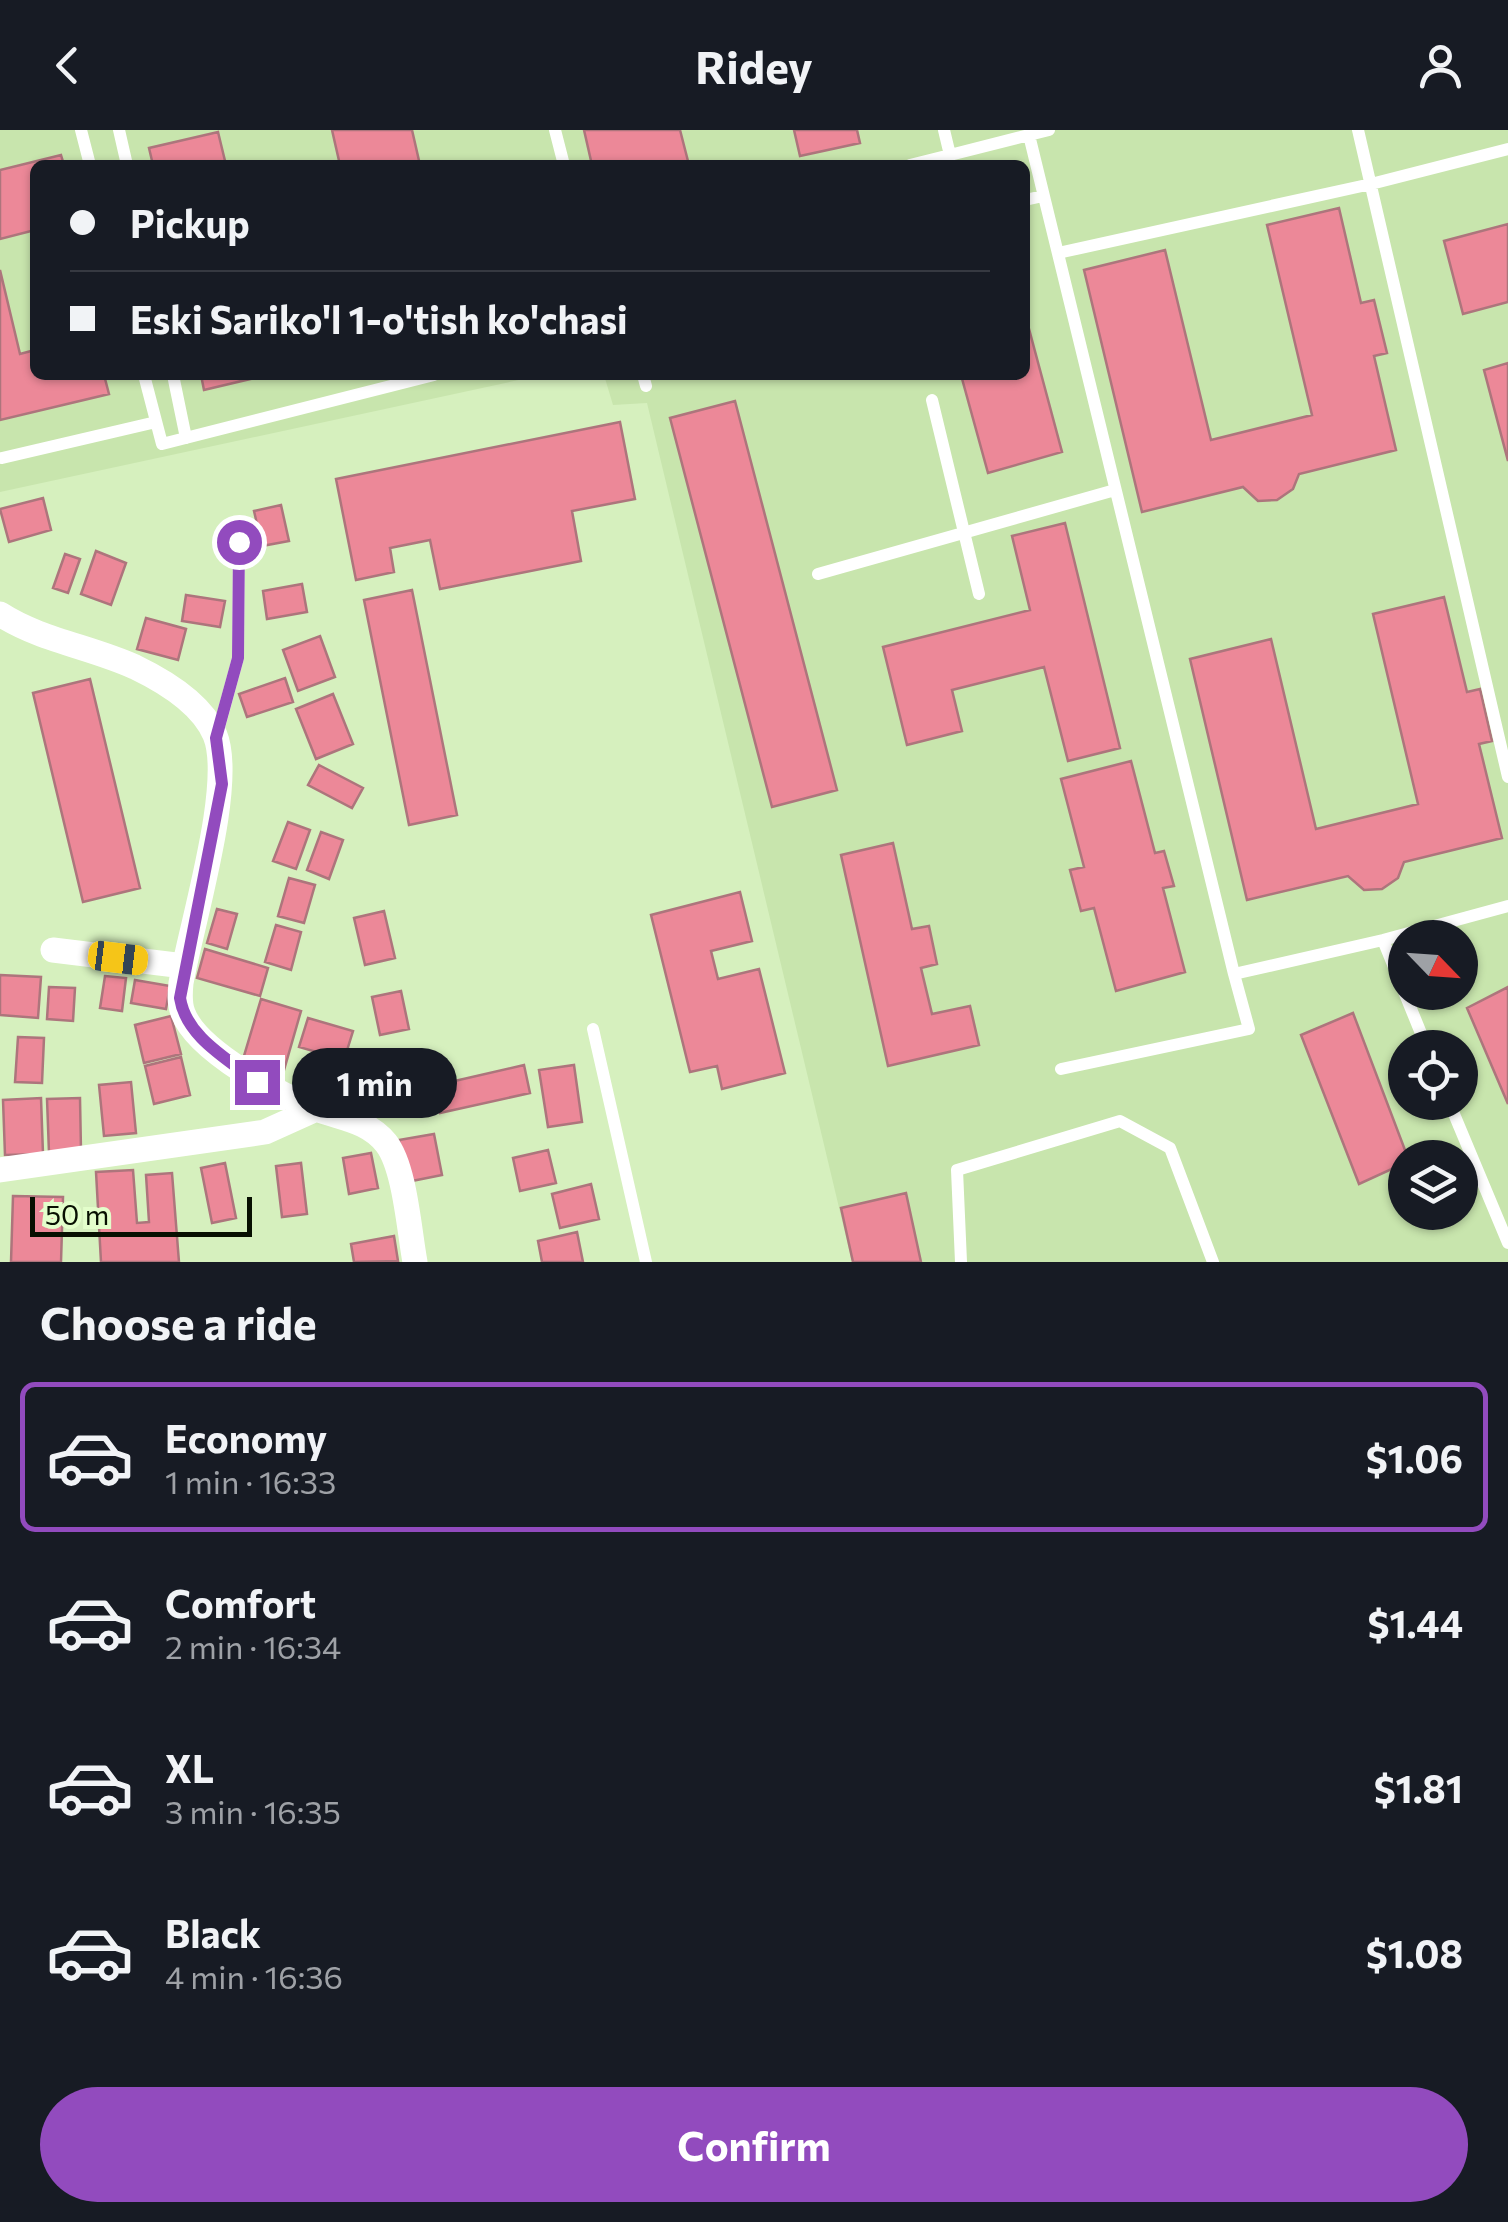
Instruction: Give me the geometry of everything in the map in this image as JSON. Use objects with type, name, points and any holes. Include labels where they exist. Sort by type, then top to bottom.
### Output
[{"type":"street","points":[[0,614],[156,678],[198,711],[216,738],[222,784],[184,966],[180,998],[184,1018],[257,1082],[316,1109],[370,1127],[388,1145],[395,1157],[414,1262]]},
{"type":"street","points":[[53,950],[184,966]]},
{"type":"street","points":[[0,1170],[265,1132],[316,1109]]},
{"type":"lane","points":[[82,130],[89,160]]},
{"type":"lane","points":[[119,130],[125,160]]},
{"type":"lane","points":[[556,130],[563,160]]},
{"type":"lane","points":[[944,130],[950,155]]},
{"type":"lane","points":[[930,160],[1049,130]]},
{"type":"lane","points":[[1358,130],[1508,777]]},
{"type":"lane","points":[[1028,134],[1249,1029],[1060,1069]]},
{"type":"lane","points":[[1058,253],[1508,150]]},
{"type":"lane","points":[[1030,199],[1043,196]]},
{"type":"lane","points":[[145,380],[162,444],[414,380]]},
{"type":"lane","points":[[174,380],[186,438]]},
{"type":"lane","points":[[932,400],[979,594]]},
{"type":"lane","points":[[2,458],[156,422]]},
{"type":"lane","points":[[818,574],[1115,490]]},
{"type":"lane","points":[[216,738],[238,658],[239,542]]},
{"type":"lane","points":[[1234,974],[1508,906]]},
{"type":"lane","points":[[1383,940],[1420,1030]]},
{"type":"lane","points":[[593,1029],[646,1262]]},
{"type":"lane","points":[[1456,1120],[1508,1243]]},
{"type":"lane","points":[[961,1262],[957,1170],[1120,1121],[1170,1148],[1213,1262]]},
{"type":"lane","points":[[1494,1210],[1508,1204]]},
{"type":"shaded area","points":[[0,130],[1508,130],[1508,1262],[852,1262],[647,403],[613,405],[606,380],[1030,380],[1030,160],[30,160],[30,380],[519,380],[0,492]]},
{"type":"building","points":[[332,130],[412,130],[419,160],[339,160]]},
{"type":"building","points":[[584,130],[680,130],[688,160],[591,160]]},
{"type":"building","points":[[794,130],[857,130],[860,143],[800,156]]},
{"type":"building","points":[[218,132],[225,160],[152,160],[149,148]]},
{"type":"building","points":[[30,163],[30,231],[0,239],[0,170]]},
{"type":"building","points":[[1339,208],[1361,303],[1374,300],[1387,353],[1374,356],[1396,450],[1299,474],[1293,489],[1277,500],[1258,501],[1243,487],[1142,512],[1084,270],[1165,250],[1211,440],[1312,415],[1267,225]]},
{"type":"building","points":[[1508,224],[1508,302],[1463,314],[1444,241]]},
{"type":"building","points":[[0,270],[20,354],[30,351],[30,380],[105,380],[109,394],[0,420]]},
{"type":"building","points":[[1030,333],[1062,452],[988,473],[962,380],[1030,380]]},
{"type":"building","points":[[1508,363],[1508,461],[1484,370]]},
{"type":"building","points":[[202,380],[246,380],[204,390]]},
{"type":"building","points":[[735,401],[837,790],[772,807],[670,418]]},
{"type":"building","points":[[620,422],[635,499],[572,511],[581,561],[440,589],[430,540],[390,548],[394,572],[356,580],[336,479]]},
{"type":"building","points":[[43,498],[51,530],[9,542],[0,509]]},
{"type":"building","points":[[281,505],[289,541],[262,546],[254,511]]},
{"type":"building","points":[[1065,523],[1120,748],[1068,761],[1044,667],[952,690],[962,731],[907,745],[883,647],[1030,610],[1012,536]]},
{"type":"building","points":[[96,551],[126,563],[111,605],[81,594]]},
{"type":"building","points":[[65,554],[80,559],[68,593],[53,588]]},
{"type":"building","points":[[302,584],[307,612],[267,619],[263,591]]},
{"type":"building","points":[[412,590],[457,815],[409,825],[364,600]]},
{"type":"building","points":[[186,595],[225,601],[220,627],[182,621]]},
{"type":"building","points":[[1444,597],[1467,692],[1480,689],[1492,741],[1479,744],[1502,838],[1404,862],[1398,878],[1382,889],[1364,890],[1348,876],[1247,900],[1190,659],[1271,639],[1316,829],[1418,804],[1373,614]]},
{"type":"building","points":[[146,618],[186,629],[178,660],[137,649]]},
{"type":"building","points":[[320,636],[335,677],[298,691],[283,650]]},
{"type":"building","points":[[285,678],[293,702],[247,717],[239,694]]},
{"type":"building","points":[[90,679],[140,888],[83,902],[33,693]]},
{"type":"building","points":[[333,694],[353,744],[316,759],[296,709]]},
{"type":"building","points":[[1131,761],[1155,853],[1164,851],[1174,886],[1163,888],[1185,972],[1116,991],[1094,908],[1081,911],[1070,870],[1084,867],[1061,779]]},
{"type":"building","points":[[319,765],[363,788],[352,808],[308,785]]},
{"type":"building","points":[[288,822],[310,830],[296,869],[273,861]]},
{"type":"building","points":[[321,832],[343,840],[329,879],[307,870]]},
{"type":"building","points":[[893,843],[912,929],[929,926],[937,964],[921,968],[932,1014],[970,1006],[979,1045],[888,1066],[841,855]]},
{"type":"building","points":[[289,878],[315,885],[304,923],[278,916]]},
{"type":"building","points":[[740,892],[752,941],[711,951],[718,979],[759,969],[785,1073],[722,1089],[717,1066],[690,1072],[651,915]]},
{"type":"building","points":[[217,909],[237,914],[227,949],[207,943]]},
{"type":"building","points":[[384,911],[395,958],[365,965],[354,918]]},
{"type":"building","points":[[276,925],[301,932],[291,970],[265,962]]},
{"type":"building","points":[[205,949],[268,968],[260,996],[197,978]]},
{"type":"building","points":[[0,975],[41,977],[38,1018],[0,1015]]},
{"type":"building","points":[[105,976],[126,978],[122,1011],[100,1008]]},
{"type":"building","points":[[135,980],[170,986],[166,1009],[131,1003]]},
{"type":"building","points":[[49,987],[75,988],[73,1021],[47,1019]]},
{"type":"building","points":[[1508,987],[1508,1104],[1468,1010],[1478,1010],[1478,1002]]},
{"type":"building","points":[[401,991],[409,1029],[380,1035],[372,997]]},
{"type":"building","points":[[261,999],[301,1011],[282,1077],[241,1066]]},
{"type":"building","points":[[1353,1013],[1388,1105],[1388,1120],[1394,1120],[1401,1140],[1388,1140],[1388,1171],[1359,1184],[1301,1035]]},
{"type":"building","points":[[171,1016],[181,1054],[144,1063],[135,1025]]},
{"type":"building","points":[[308,1018],[353,1031],[344,1060],[299,1047]]},
{"type":"building","points":[[18,1037],[44,1038],[42,1083],[15,1082]]},
{"type":"building","points":[[420,1050],[426,1086],[399,1091],[392,1056]]},
{"type":"building","points":[[181,1057],[190,1095],[154,1104],[145,1066]]},
{"type":"building","points":[[524,1065],[530,1093],[440,1113],[433,1086]]},
{"type":"building","points":[[574,1065],[582,1122],[548,1127],[539,1070]]},
{"type":"building","points":[[131,1082],[136,1133],[104,1136],[99,1085]]},
{"type":"building","points":[[41,1098],[43,1154],[5,1155],[3,1100]]},
{"type":"building","points":[[80,1098],[81,1151],[49,1153],[47,1099]]},
{"type":"building","points":[[434,1134],[442,1175],[407,1182],[399,1140]]},
{"type":"building","points":[[548,1150],[556,1183],[520,1191],[513,1158]]},
{"type":"building","points":[[371,1153],[378,1188],[349,1194],[343,1158]]},
{"type":"building","points":[[225,1163],[236,1218],[212,1223],[201,1168]]},
{"type":"building","points":[[301,1163],[307,1214],[282,1217],[276,1166]]},
{"type":"building","points":[[133,1170],[137,1223],[149,1222],[146,1175],[172,1173],[179,1262],[101,1262],[96,1172]]},
{"type":"building","points":[[591,1184],[599,1219],[560,1228],[552,1194]]},
{"type":"building","points":[[906,1193],[921,1262],[853,1262],[841,1208]]},
{"type":"building","points":[[13,1196],[63,1197],[61,1262],[11,1262]]},
{"type":"building","points":[[577,1232],[583,1262],[542,1262],[538,1241]]},
{"type":"building","points":[[394,1236],[398,1261],[354,1262],[351,1244]]},
{"type":"route","points":[[239,542],[238,658],[216,738],[222,784],[180,998],[184,1018],[194,1030],[257,1082]]}]
